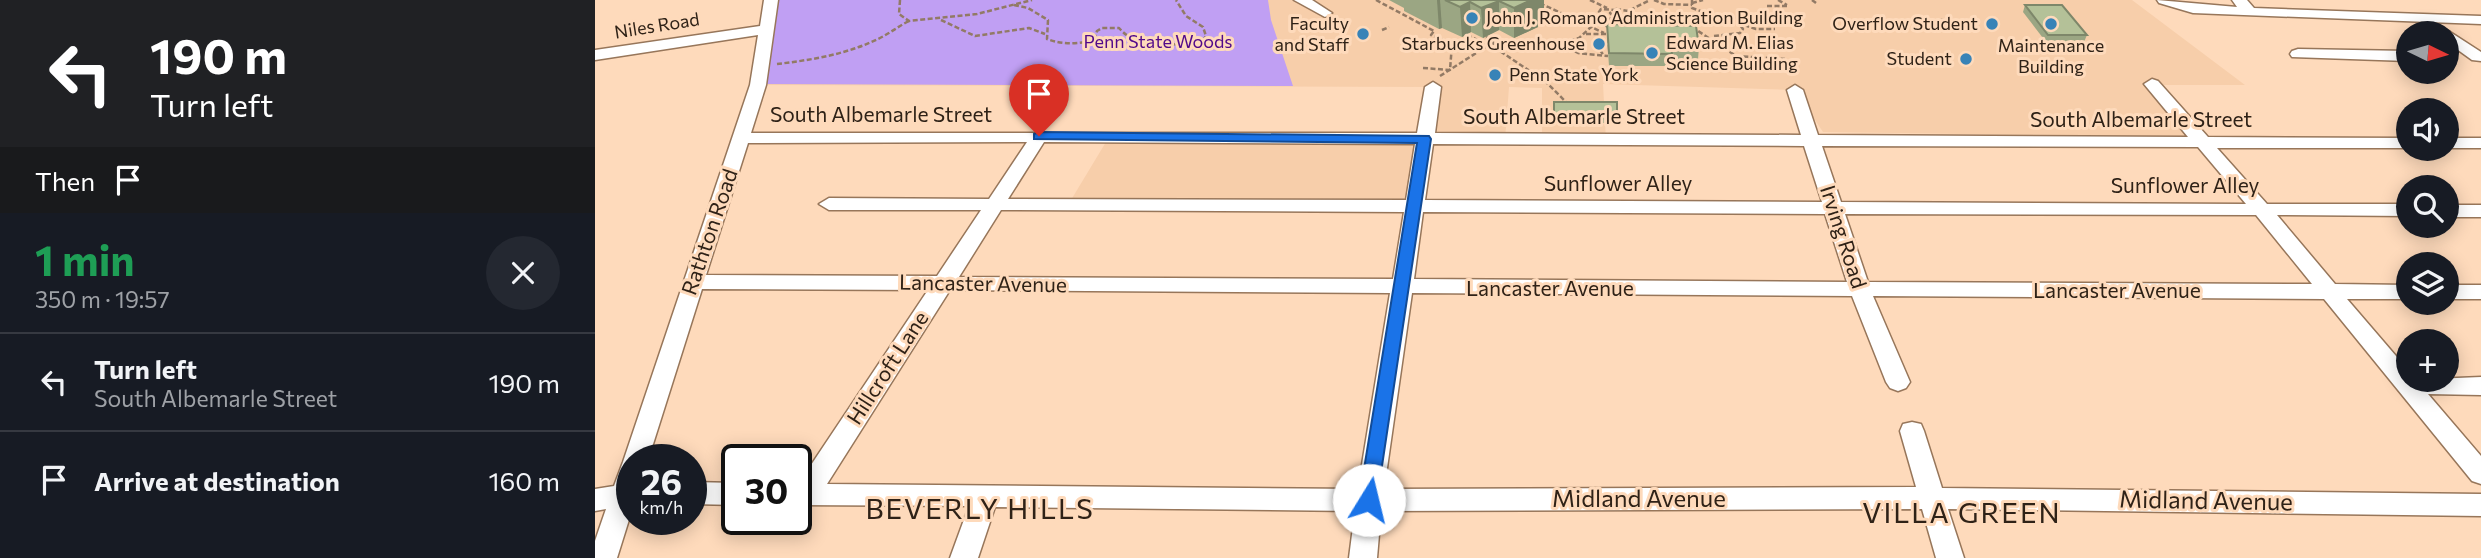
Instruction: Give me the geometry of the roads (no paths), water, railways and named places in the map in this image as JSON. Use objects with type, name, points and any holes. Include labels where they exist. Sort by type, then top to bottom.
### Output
[{"type":"street","name":"Rathton Road","points":[[640,444],[741,138],[761,66],[771,0]]},
{"type":"street","points":[[2164,0],[2193,9],[2245,6],[2481,20]]},
{"type":"street","points":[[2421,18],[2426,21]]},
{"type":"street","name":"Niles Road","points":[[595,55],[767,29]]},
{"type":"street","points":[[2459,44],[2480,58]]},
{"type":"street","points":[[2298,54],[2396,56]]},
{"type":"street","points":[[2459,57],[2480,58]]},
{"type":"street","points":[[1363,558],[1369,500],[1424,139],[1429,79]]},
{"type":"street","points":[[2152,84],[2261,209],[2396,373]]},
{"type":"street","name":"Irving Road","points":[[1795,90],[1860,290],[1898,383]]},
{"type":"street","name":"South Albemarle Street","points":[[741,138],[1039,136],[2396,143]]},
{"type":"street","name":"Hillcroft Lane","points":[[812,478],[944,283],[1039,136]]},
{"type":"street","points":[[2459,143],[2481,143]]},
{"type":"street","name":"Sunflower Alley","points":[[829,204],[2396,210]]},
{"type":"street","points":[[2459,211],[2481,211]]},
{"type":"street","name":"Lancaster Avenue","points":[[693,282],[2396,292]]},
{"type":"street","points":[[2459,292],[2481,292]]},
{"type":"street","points":[[2459,386],[2481,386]]},
{"type":"street","points":[[2412,392],[2481,474]]},
{"type":"street","points":[[1912,432],[1950,558]]},
{"type":"street","points":[[595,500],[616,491]]},
{"type":"street","name":"Midland Avenue","points":[[812,494],[1369,500],[1930,498],[2481,505]]},
{"type":"street","points":[[964,558],[985,498]]},
{"type":"street","points":[[603,558],[616,522]]},
{"type":"place","name":"John J. Romano Administration Building","points":[[1472,18]]},
{"type":"place","name":"Overflow Student","points":[[1992,24]]},
{"type":"place","name":"Maintenance Building","points":[[2051,24]]},
{"type":"place","name":"Faculty and Staff","points":[[1363,34]]},
{"type":"place","name":"Starbucks Greenhouse","points":[[1599,44]]},
{"type":"place","name":"Edward M. Elias Science Building","points":[[1652,53]]},
{"type":"place","name":"Student","points":[[1966,59]]},
{"type":"place","name":"Penn State York","points":[[1495,75]]},
{"type":"district","name":"BEVERLY HILLS","points":[[980,509]]},
{"type":"district","name":"VILLA GREEN","points":[[1962,513]]},
{"type":"park label","name":"Penn State Woods","points":[[1158,42]]}]
